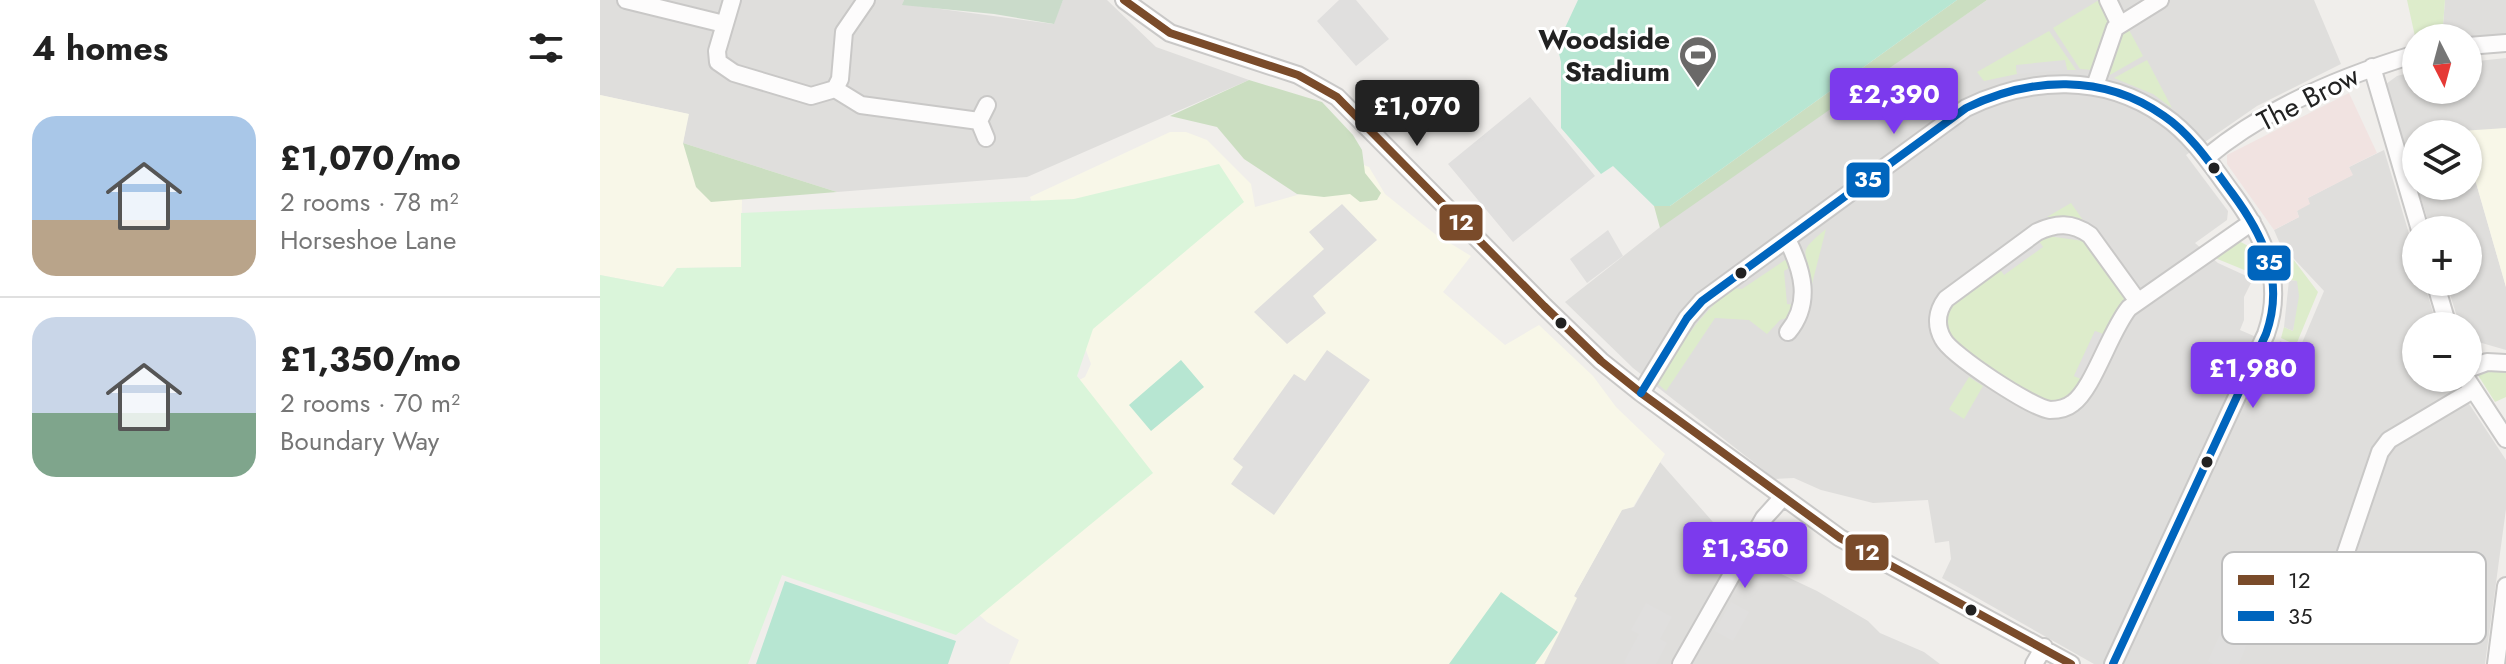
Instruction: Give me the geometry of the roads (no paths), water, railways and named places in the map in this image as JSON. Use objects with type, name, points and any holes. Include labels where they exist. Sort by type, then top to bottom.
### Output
[{"type":"street","points":[[626,0],[724,24]]},
{"type":"street","points":[[732,0],[717,51],[718,62],[734,73],[811,96],[835,89],[840,79],[844,32],[866,0]]},
{"type":"street","points":[[1124,0],[1170,33],[1298,75],[1337,97],[1544,306],[1601,361],[1641,393],[1840,538],[2071,664]]},
{"type":"street","points":[[2108,0],[2119,23]]},
{"type":"street","points":[[2095,86],[2109,37],[2119,23],[2160,0]]},
{"type":"street","points":[[2482,45],[2506,43]]},
{"type":"street","name":"The Brow","points":[[2207,157],[2308,94],[2372,67],[2402,58]]},
{"type":"street","points":[[2372,67],[2416,216]]},
{"type":"street","points":[[1641,393],[1687,318],[1702,301],[1966,108],[2014,88],[2043,84],[2095,86],[2143,103],[2165,116],[2207,157],[2252,222],[2272,269],[2272,317],[2113,664]]},
{"type":"street","points":[[835,89],[861,105],[979,121]]},
{"type":"street","points":[[986,138],[979,121],[987,105]]},
{"type":"street","points":[[2137,300],[2090,235],[2080,228],[2053,224],[2037,232],[1946,299],[1940,308],[1939,329],[1949,348],[2040,408],[2052,410],[2075,403],[2117,322],[2137,300],[2252,222]]},
{"type":"street","points":[[1787,239],[1798,263],[1804,292],[1799,319],[1788,332]]},
{"type":"street","points":[[2482,364],[2506,363]]},
{"type":"street","points":[[2346,552],[2380,452],[2389,440],[2458,392]]},
{"type":"street","points":[[2475,392],[2506,439]]},
{"type":"street","points":[[1681,664],[1764,518],[1782,498]]},
{"type":"street","points":[[2496,664],[2506,587]]},
{"type":"street","points":[[2034,664],[2044,647]]},
{"type":"place","name":"Woodside Stadium","points":[[1698,89]]}]
